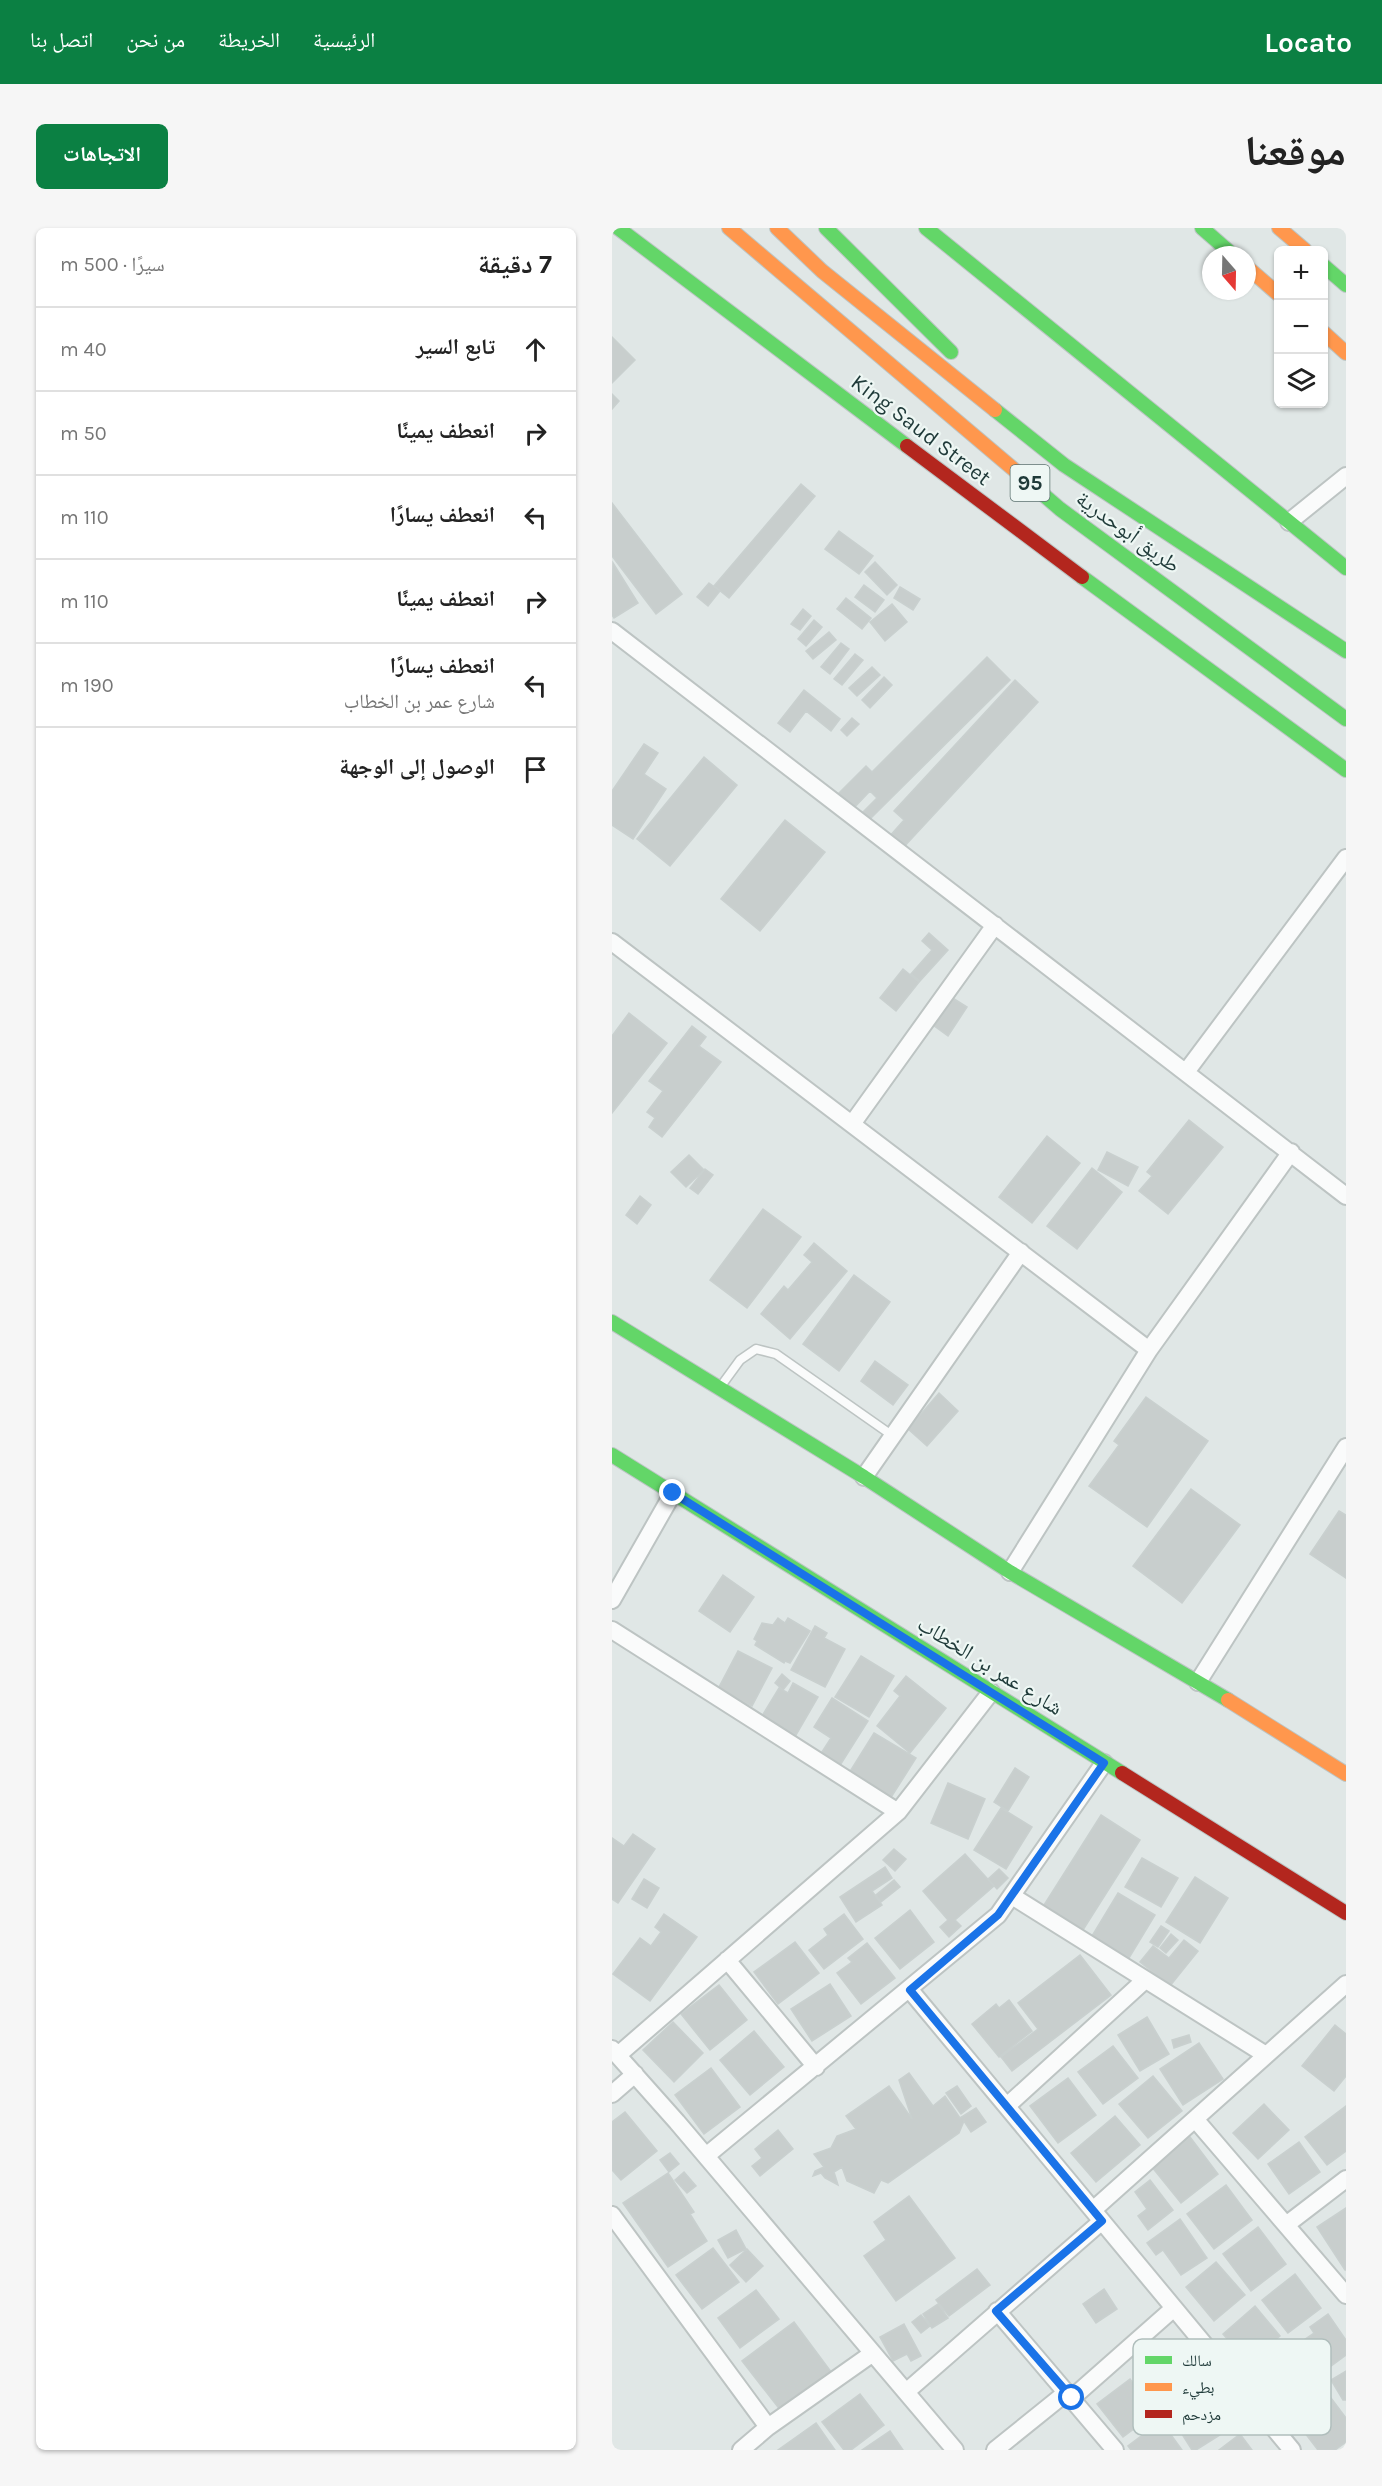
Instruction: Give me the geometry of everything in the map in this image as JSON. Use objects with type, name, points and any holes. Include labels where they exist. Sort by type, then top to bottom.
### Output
[{"type":"main road","name":"King Saud Street","points":[[618,228],[1033,541],[1346,770]]},
{"type":"main road","name":"طريق أبوحدرية","points":[[729,228],[1060,509],[1346,719]]},
{"type":"main road","name":"طريق أبوحدرية","points":[[777,228],[822,271],[1064,465],[1346,651]]},
{"type":"main road","points":[[826,228],[1064,465]]},
{"type":"main road","points":[[926,228],[1346,568]]},
{"type":"main road","points":[[1202,228],[1223,246]]},
{"type":"main road","points":[[1279,228],[1300,246]]},
{"type":"main road","points":[[1328,270],[1346,285]]},
{"type":"main road","points":[[1256,275],[1274,291]]},
{"type":"main road","points":[[1328,337],[1346,353]]},
{"type":"main road","points":[[612,1322],[864,1477],[1010,1572],[1198,1682],[1346,1774]]},
{"type":"main road","name":"شارع عمر بن الخطاب","points":[[612,1455],[1346,1912]]},
{"type":"street","points":[[1289,522],[1346,476]]},
{"type":"street","points":[[612,631],[1346,1196]]},
{"type":"street","points":[[1186,1072],[1346,858]]},
{"type":"street","points":[[852,1124],[995,925]]},
{"type":"street","points":[[612,942],[1149,1350]]},
{"type":"street","points":[[1010,1572],[1149,1350],[1291,1152]]},
{"type":"street","points":[[864,1477],[1021,1252]]},
{"type":"street","points":[[1198,1682],[1346,1447]]},
{"type":"street","points":[[612,1600],[673,1493]]},
{"type":"street","points":[[612,1629],[898,1812]]},
{"type":"street","points":[[955,2450],[615,2052],[727,1960],[898,1812],[991,1692]]},
{"type":"street","points":[[706,2156],[910,1990],[998,1915],[1104,1763]]},
{"type":"street","points":[[1012,1896],[1266,2055]]},
{"type":"street","points":[[727,1960],[816,2067]]},
{"type":"street","points":[[1007,2106],[1145,1980]]},
{"type":"street","points":[[906,2392],[1098,2216],[1195,2119],[1346,1984]]},
{"type":"street","points":[[910,1990],[1200,2339]]},
{"type":"street","points":[[612,2094],[635,2074]]},
{"type":"street","points":[[1195,2119],[1346,2295]]},
{"type":"street","points":[[1286,2225],[1346,2179]]},
{"type":"street","points":[[612,2215],[768,2427]]},
{"type":"street","points":[[1137,2339],[1174,2308]]},
{"type":"street","points":[[996,2311],[1115,2450]]},
{"type":"street","points":[[995,2450],[1069,2395],[1133,2342]]},
{"type":"street","points":[[741,2450],[768,2427],[873,2353]]},
{"type":"street","points":[[1280,2435],[1292,2450]]},
{"type":"lane","points":[[720,1388],[740,1360],[756,1349],[776,1354],[893,1437]]},
{"type":"building","points":[[612,337],[635,360],[612,383]]},
{"type":"building","points":[[612,394],[619,401],[612,409]]},
{"type":"building","points":[[801,484],[815,496],[729,598],[714,586]]},
{"type":"building","points":[[612,503],[682,594],[656,614],[612,556]]},
{"type":"building","points":[[839,531],[873,556],[859,574],[825,549]]},
{"type":"building","points":[[875,562],[897,585],[887,595],[865,572]]},
{"type":"building","points":[[613,563],[638,603],[614,618],[612,615]]},
{"type":"building","points":[[709,583],[720,591],[708,606],[697,597]]},
{"type":"building","points":[[864,585],[884,600],[875,612],[855,597]]},
{"type":"building","points":[[900,587],[920,599],[913,610],[894,598]]},
{"type":"building","points":[[846,598],[871,618],[862,629],[837,609]]},
{"type":"building","points":[[892,604],[907,622],[885,641],[870,622]]},
{"type":"building","points":[[803,609],[811,616],[800,630],[791,624]]},
{"type":"building","points":[[814,620],[822,627],[806,646],[798,639]]},
{"type":"building","points":[[829,632],[836,640],[813,659],[806,651]]},
{"type":"building","points":[[841,643],[849,649],[830,674],[821,667]]},
{"type":"building","points":[[855,654],[863,660],[842,685],[834,679]]},
{"type":"building","points":[[987,657],[1010,680],[867,822],[860,815],[877,798],[870,791],[852,810],[837,795],[866,766],[872,772]]},
{"type":"building","points":[[872,667],[880,675],[857,696],[849,688]]},
{"type":"building","points":[[884,677],[892,685],[870,708],[862,700]]},
{"type":"building","points":[[1015,680],[1038,702],[902,849],[889,837],[904,820],[894,811]]},
{"type":"building","points":[[804,690],[840,719],[831,731],[806,711],[790,732],[778,723]]},
{"type":"building","points":[[852,718],[859,724],[847,736],[841,730]]},
{"type":"building","points":[[644,744],[658,753],[644,774],[666,789],[633,839],[612,825],[612,791]]},
{"type":"building","points":[[704,757],[737,785],[670,866],[637,839]]},
{"type":"building","points":[[785,820],[825,852],[760,931],[721,899]]},
{"type":"building","points":[[929,933],[948,950],[920,981],[911,974],[932,950],[922,941]]},
{"type":"building","points":[[903,969],[919,982],[896,1011],[880,998]]},
{"type":"building","points":[[951,997],[967,1007],[948,1036],[933,1025]]},
{"type":"building","points":[[629,1013],[667,1043],[612,1113],[612,1036]]},
{"type":"building","points":[[692,1026],[706,1037],[699,1046],[721,1062],[662,1137],[649,1127],[655,1118],[647,1112],[663,1091],[649,1081]]},
{"type":"building","points":[[1189,1120],[1223,1147],[1168,1214],[1139,1191],[1152,1176],[1147,1172]]},
{"type":"building","points":[[1047,1136],[1080,1163],[1032,1223],[999,1197]]},
{"type":"building","points":[[1107,1152],[1138,1167],[1128,1186],[1098,1170]]},
{"type":"building","points":[[689,1155],[704,1170],[686,1187],[671,1172]]},
{"type":"building","points":[[1092,1168],[1122,1192],[1077,1249],[1047,1226]]},
{"type":"building","points":[[705,1169],[713,1175],[698,1194],[690,1188]]},
{"type":"building","points":[[640,1196],[651,1205],[637,1224],[626,1215]]},
{"type":"building","points":[[763,1209],[801,1237],[747,1308],[710,1280]]},
{"type":"building","points":[[814,1243],[847,1271],[790,1339],[761,1314],[784,1286],[788,1290],[812,1262],[804,1255]]},
{"type":"building","points":[[854,1275],[890,1302],[839,1371],[803,1344]]},
{"type":"building","points":[[875,1361],[908,1385],[893,1405],[861,1381]]},
{"type":"building","points":[[939,1393],[958,1411],[927,1446],[908,1429]]},
{"type":"building","points":[[1146,1397],[1208,1441],[1147,1527],[1089,1486],[1119,1445],[1114,1441]]},
{"type":"building","points":[[1191,1489],[1240,1525],[1182,1603],[1133,1566]]},
{"type":"building","points":[[1339,1511],[1346,1515],[1346,1578],[1310,1554]]},
{"type":"building","points":[[723,1575],[754,1597],[730,1632],[699,1611]]},
{"type":"building","points":[[778,1618],[785,1623],[788,1618],[810,1631],[790,1663],[785,1661],[784,1663],[755,1645],[757,1641],[754,1639],[762,1623],[773,1625]]},
{"type":"building","points":[[815,1626],[827,1633],[824,1638],[845,1649],[825,1687],[791,1670]]},
{"type":"building","points":[[738,1651],[772,1668],[752,1706],[718,1689]]},
{"type":"building","points":[[861,1656],[894,1676],[869,1717],[835,1697]]},
{"type":"building","points":[[782,1674],[790,1681],[783,1690],[775,1683]]},
{"type":"building","points":[[906,1676],[946,1708],[910,1753],[877,1726],[900,1696],[894,1691]]},
{"type":"building","points":[[793,1683],[818,1697],[796,1735],[762,1716],[779,1688],[788,1693]]},
{"type":"building","points":[[832,1698],[868,1721],[839,1767],[820,1755],[831,1738],[814,1727]]},
{"type":"building","points":[[874,1733],[916,1758],[890,1799],[849,1773]]},
{"type":"building","points":[[1015,1768],[1029,1777],[1008,1811],[994,1802]]},
{"type":"building","points":[[948,1783],[985,1799],[968,1839],[931,1823]]},
{"type":"building","points":[[1001,1808],[1032,1827],[1006,1869],[974,1850]]},
{"type":"building","points":[[1101,1815],[1140,1840],[1083,1930],[1044,1905]]},
{"type":"building","points":[[633,1834],[655,1849],[618,1903],[612,1899],[612,1838],[624,1846]]},
{"type":"building","points":[[894,1849],[906,1859],[895,1871],[883,1860]]},
{"type":"building","points":[[965,1854],[994,1886],[955,1920],[961,1926],[949,1937],[940,1927],[948,1920],[923,1891]]},
{"type":"building","points":[[1142,1858],[1178,1878],[1161,1907],[1125,1887]]},
{"type":"building","points":[[885,1867],[892,1878],[872,1891],[882,1905],[856,1922],[840,1897]]},
{"type":"building","points":[[999,1869],[1008,1878],[997,1889],[988,1879]]},
{"type":"building","points":[[1195,1877],[1228,1898],[1200,1943],[1166,1922]]},
{"type":"building","points":[[644,1879],[659,1888],[647,1908],[632,1899]]},
{"type":"building","points":[[894,1880],[900,1887],[881,1902],[876,1895]]},
{"type":"building","points":[[1118,1893],[1155,1915],[1129,1958],[1092,1936]]},
{"type":"building","points":[[910,1910],[934,1942],[900,1969],[875,1938]]},
{"type":"building","points":[[664,1914],[697,1937],[650,2001],[613,1974],[640,1938],[651,1946],[661,1932],[655,1927]]},
{"type":"building","points":[[844,1914],[863,1939],[824,1969],[809,1950],[828,1935],[824,1929]]},
{"type":"building","points":[[1161,1926],[1169,1931],[1158,1947],[1150,1942]]},
{"type":"building","points":[[1171,1934],[1178,1940],[1166,1953],[1160,1948]]},
{"type":"building","points":[[1184,1940],[1198,1951],[1170,1986],[1140,1962],[1153,1946],[1169,1958]]},
{"type":"building","points":[[795,1942],[819,1973],[778,2004],[754,1972]]},
{"type":"building","points":[[867,1943],[895,1978],[861,2004],[837,1973],[852,1962],[848,1958]]},
{"type":"building","points":[[1080,1955],[1111,1995],[1012,2071],[1001,2057],[1038,2029],[1018,2003]]},
{"type":"building","points":[[830,1984],[851,2016],[812,2041],[791,2009]]},
{"type":"building","points":[[719,1985],[747,2020],[710,2050],[681,2014]]},
{"type":"building","points":[[1009,2000],[1032,2031],[999,2057],[972,2024],[996,2004],[999,2008]]},
{"type":"building","points":[[1147,2017],[1169,2054],[1140,2071],[1118,2035]]},
{"type":"building","points":[[673,2022],[703,2053],[674,2082],[643,2050]]},
{"type":"building","points":[[1335,2025],[1346,2034],[1346,2076],[1334,2091],[1302,2066]]},
{"type":"building","points":[[754,2031],[784,2067],[750,2095],[720,2060]]},
{"type":"building","points":[[1189,2035],[1191,2042],[1174,2048],[1172,2040]]},
{"type":"building","points":[[1199,2043],[1223,2079],[1183,2105],[1160,2069]]},
{"type":"building","points":[[1113,2046],[1138,2078],[1103,2104],[1078,2072]]},
{"type":"building","points":[[711,2068],[740,2107],[704,2134],[675,2095]]},
{"type":"building","points":[[909,2073],[933,2106],[945,2096],[960,2118],[976,2108],[986,2122],[971,2132],[964,2121],[959,2133],[888,2183],[881,2180],[874,2193],[847,2181],[842,2167],[834,2172],[838,2185],[821,2173],[813,2176],[815,2171],[824,2167],[814,2154],[831,2148],[837,2136],[856,2129],[846,2116],[889,2086],[912,2119],[899,2080]]},
{"type":"building","points":[[1153,2076],[1182,2111],[1148,2138],[1119,2104]]},
{"type":"building","points":[[1068,2078],[1096,2115],[1058,2143],[1030,2106]]},
{"type":"building","points":[[957,2086],[971,2106],[961,2114],[946,2093]]},
{"type":"building","points":[[1264,2104],[1289,2130],[1258,2159],[1233,2133]]},
{"type":"building","points":[[1346,2106],[1346,2151],[1327,2165],[1305,2137]]},
{"type":"building","points":[[625,2112],[657,2151],[621,2180],[612,2170],[612,2122]]},
{"type":"building","points":[[1115,2116],[1140,2145],[1096,2182],[1071,2153]]},
{"type":"building","points":[[778,2130],[793,2149],[760,2176],[752,2166],[762,2158],[755,2149]]},
{"type":"building","points":[[1190,2137],[1218,2174],[1181,2203],[1151,2166]]},
{"type":"building","points":[[1299,2142],[1320,2172],[1289,2194],[1268,2164]]},
{"type":"building","points":[[670,2153],[679,2164],[669,2172],[660,2160]]},
{"type":"building","points":[[684,2172],[696,2186],[687,2193],[675,2180]]},
{"type":"building","points":[[668,2173],[694,2212],[690,2214],[707,2241],[668,2267],[623,2203]]},
{"type":"building","points":[[1150,2180],[1173,2210],[1148,2230],[1138,2216],[1147,2209],[1135,2192]]},
{"type":"building","points":[[1226,2185],[1252,2220],[1214,2249],[1187,2214]]},
{"type":"building","points":[[909,2196],[955,2258],[896,2301],[864,2256],[886,2240],[874,2222]]},
{"type":"building","points":[[1346,2208],[1346,2270],[1345,2270],[1317,2227]]},
{"type":"building","points":[[1180,2219],[1207,2258],[1181,2275],[1163,2250],[1156,2255],[1147,2243]]},
{"type":"building","points":[[1258,2227],[1286,2264],[1251,2291],[1223,2254]]},
{"type":"building","points":[[736,2230],[746,2249],[728,2258],[718,2240]]},
{"type":"building","points":[[713,2248],[739,2282],[702,2309],[676,2275]]},
{"type":"building","points":[[747,2249],[763,2266],[746,2282],[730,2265]]},
{"type":"building","points":[[1216,2262],[1245,2295],[1214,2321],[1186,2287]]},
{"type":"building","points":[[977,2269],[990,2285],[949,2316],[936,2300]]},
{"type":"building","points":[[1295,2274],[1321,2308],[1288,2333],[1262,2300]]},
{"type":"building","points":[[1104,2289],[1117,2309],[1096,2323],[1083,2304]]},
{"type":"building","points":[[756,2290],[779,2319],[740,2348],[718,2318]]},
{"type":"building","points":[[938,2304],[948,2318],[932,2328],[923,2314]]},
{"type":"building","points":[[1255,2306],[1280,2336],[1276,2339],[1227,2339],[1223,2334]]},
{"type":"building","points":[[1328,2314],[1346,2340],[1346,2355],[1331,2366],[1331,2339],[1305,2339],[1314,2333],[1310,2327]]},
{"type":"building","points":[[921,2315],[930,2326],[921,2333],[912,2322]]},
{"type":"building","points":[[794,2322],[832,2373],[781,2411],[742,2361]]},
{"type":"building","points":[[904,2324],[921,2356],[911,2361],[907,2354],[893,2361],[880,2337]]},
{"type":"building","points":[[1346,2371],[1346,2400],[1343,2400],[1331,2380]]},
{"type":"building","points":[[1130,2379],[1133,2383],[1133,2430],[1123,2437],[1097,2404]]},
{"type":"building","points":[[860,2394],[884,2425],[851,2450],[844,2450],[822,2422]]},
{"type":"building","points":[[1331,2398],[1346,2418],[1346,2442],[1335,2450],[1318,2450],[1306,2435],[1331,2435]]},
{"type":"building","points":[[816,2423],[835,2450],[778,2450]]},
{"type":"building","points":[[890,2431],[903,2450],[862,2450]]},
{"type":"building","points":[[1143,2435],[1171,2435],[1182,2450],[1131,2450],[1128,2446]]},
{"type":"building","points":[[1183,2435],[1220,2435],[1196,2450],[1192,2450]]},
{"type":"building","points":[[1241,2435],[1252,2450],[1219,2450]]},
{"type":"traffic: fast","points":[[618,228],[907,446]]},
{"type":"traffic: fast","points":[[826,228],[951,352]]},
{"type":"traffic: fast","points":[[926,228],[1346,568]]},
{"type":"traffic: fast","points":[[1202,228],[1223,246]]},
{"type":"traffic: fast","points":[[1328,269],[1346,285]]},
{"type":"traffic: fast","points":[[995,410],[1064,465],[1346,651]]},
{"type":"traffic: fast","points":[[1038,490],[1060,509],[1346,719]]},
{"type":"traffic: fast","points":[[1082,577],[1346,770]]},
{"type":"traffic: fast","points":[[612,1322],[864,1477],[1010,1572],[1228,1700]]},
{"type":"traffic: fast","points":[[612,1455],[1122,1773]]},
{"type":"traffic: slow","points":[[729,228],[1038,490]]},
{"type":"traffic: slow","points":[[777,228],[822,271],[995,410]]},
{"type":"traffic: slow","points":[[1279,228],[1300,246]]},
{"type":"traffic: slow","points":[[1256,275],[1274,291]]},
{"type":"traffic: slow","points":[[1328,337],[1346,353]]},
{"type":"traffic: slow","points":[[1228,1700],[1346,1774]]},
{"type":"traffic: jam","points":[[907,446],[1082,577]]},
{"type":"traffic: jam","points":[[1122,1773],[1346,1913]]},
{"type":"route","points":[[673,1493],[1104,1763],[998,1915],[910,1990],[1102,2221],[996,2311],[1072,2398]]}]
